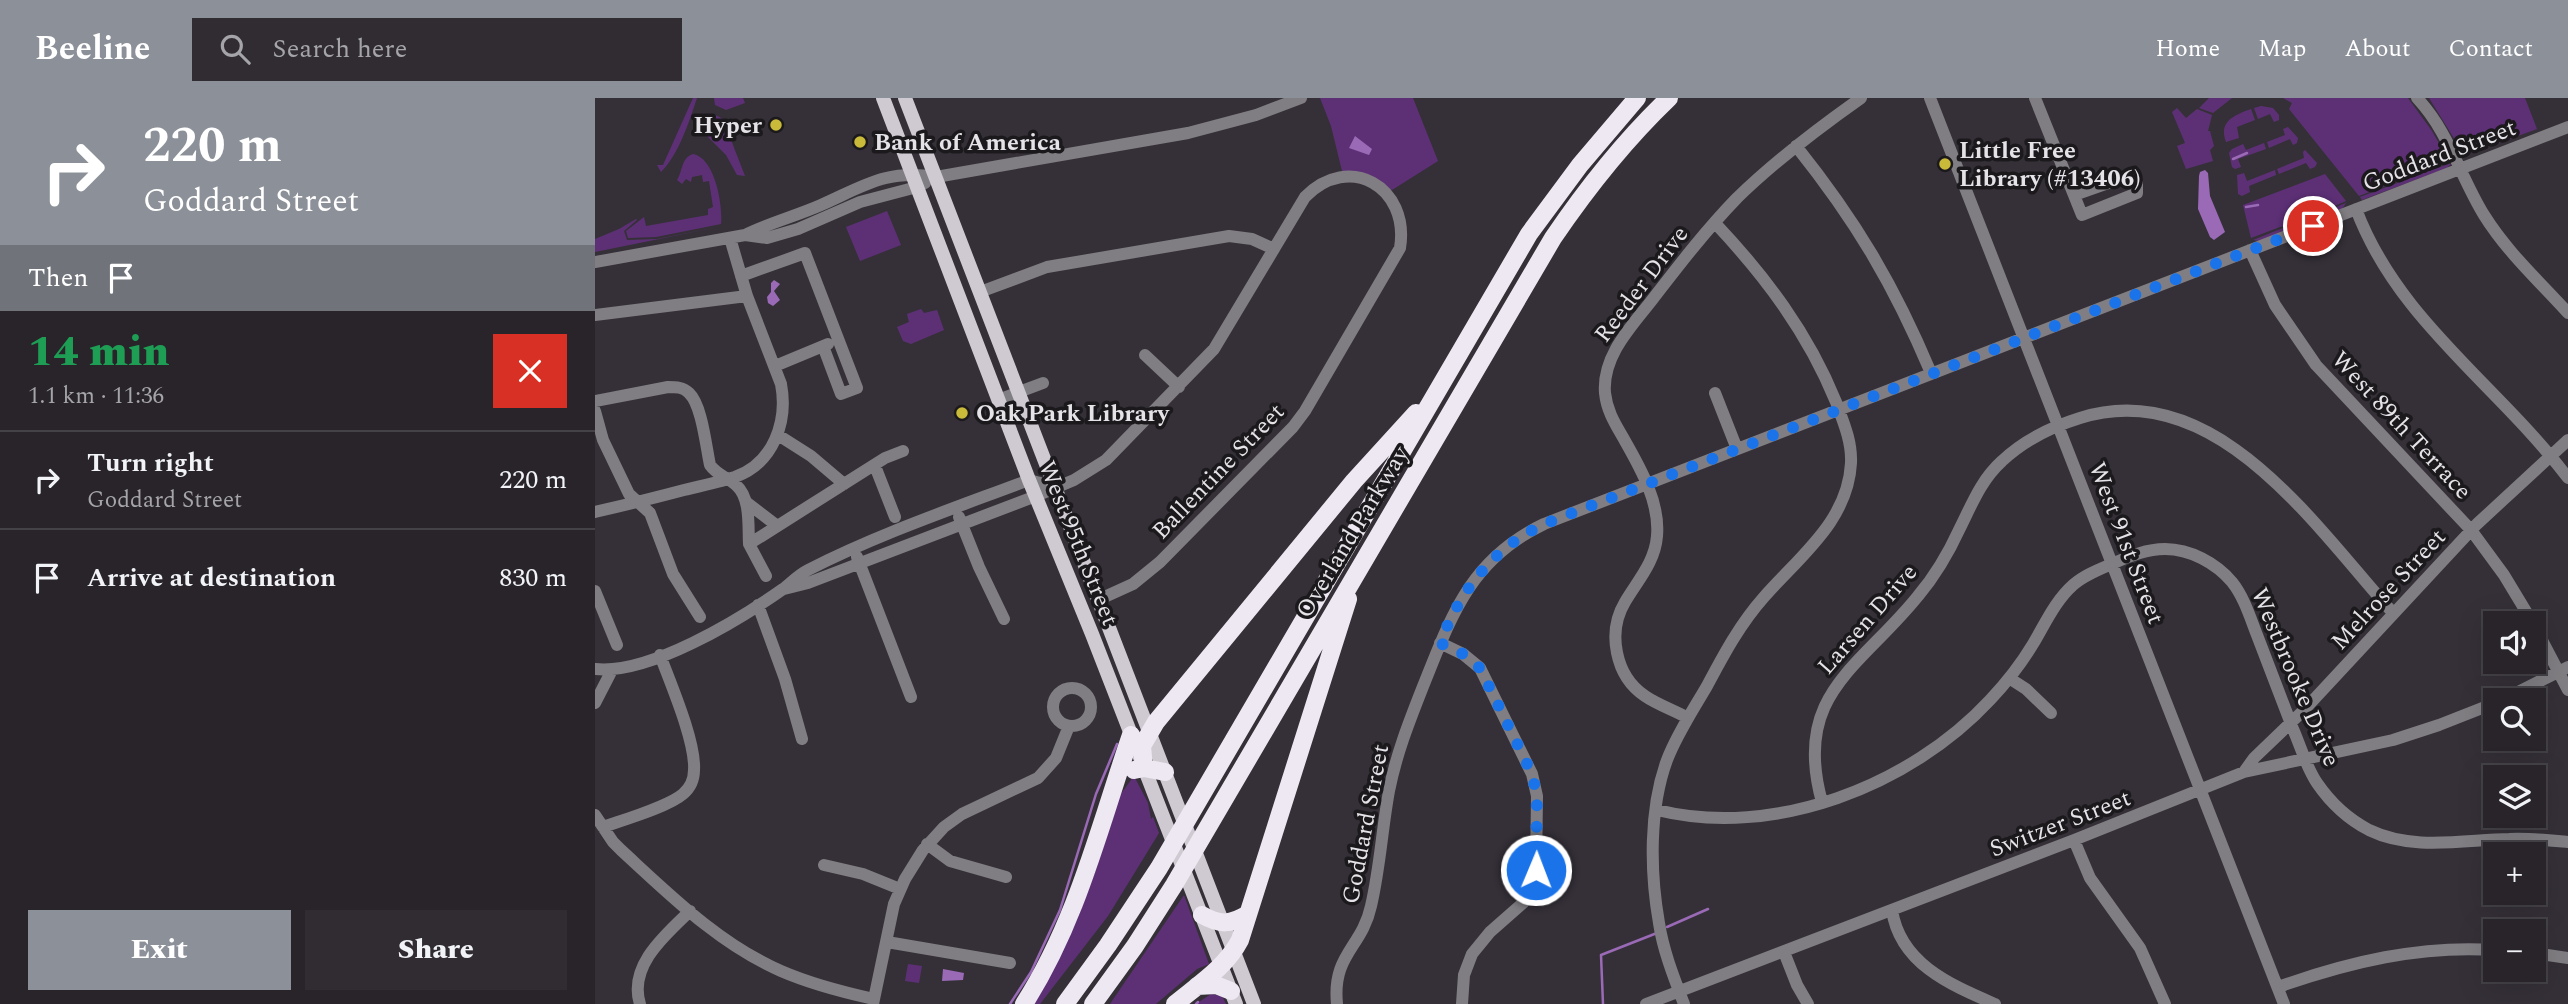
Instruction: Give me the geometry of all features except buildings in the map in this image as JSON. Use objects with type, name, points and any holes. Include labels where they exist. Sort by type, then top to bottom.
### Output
[{"type":"highway","name":"Overland Parkway","points":[[1065,1004],[1159,868],[1529,234],[1580,165],[1637,98]]},
{"type":"highway","name":"Overland Parkway","points":[[1093,1004],[1174,885],[1567,218],[1632,135],[1669,98]]},
{"type":"highway","points":[[1144,768],[1142,746],[1150,730],[1354,481],[1440,387]]},
{"type":"highway","points":[[1174,1004],[1234,953],[1356,573]]},
{"type":"highway","points":[[1024,1004],[1063,933],[1131,735]]},
{"type":"highway","points":[[1117,782],[1124,775],[1144,768],[1167,776]]},
{"type":"highway","points":[[1201,913],[1224,924],[1233,923],[1248,914]]},
{"type":"highway","points":[[1197,986],[1216,985],[1233,998]]},
{"type":"main road","name":"West 95th Street","points":[[883,98],[1035,496],[1233,998]]},
{"type":"main road","name":"West 95th Street","points":[[905,98],[1254,1004]]},
{"type":"street","points":[[595,262],[730,237],[745,235],[767,238],[914,180],[1188,134],[1256,115],[1301,98]]},
{"type":"street","name":"Reeder Drive","points":[[1688,718],[1637,690],[1625,675],[1618,656],[1616,632],[1620,613],[1648,568],[1657,542],[1655,509],[1646,484],[1610,414],[1605,388],[1608,367],[1613,353],[1627,333],[1688,253],[1746,190],[1796,146],[1861,98]]},
{"type":"street","name":"West 91st Street","points":[[1930,98],[2284,1004]]},
{"type":"street","points":[[2417,98],[2442,131],[2483,214],[2501,241],[2566,308]]},
{"type":"street","points":[[2038,99],[2074,195],[2082,215],[2137,193],[2137,184],[2128,176],[2074,195]]},
{"type":"street","name":"Goddard Street","points":[[1337,1004],[1336,988],[1342,962],[1364,928],[1371,905],[1393,771],[1440,643],[1453,611],[1467,588],[1490,560],[1507,545],[1544,524],[2568,127]]},
{"type":"street","points":[[1796,146],[1840,202],[1865,240],[1903,309],[1931,373]]},
{"type":"street","name":"Ballentine Street","points":[[1100,599],[1133,584],[1160,562],[1305,411],[1400,248],[1401,220],[1391,198],[1374,183],[1339,177],[1323,182],[1305,197],[1273,249]]},
{"type":"street","points":[[2356,209],[2383,265],[2414,310],[2551,456],[2568,478]]},
{"type":"street","points":[[1681,998],[1659,924],[1653,862],[1657,810],[1667,761],[1688,718],[1743,622],[1820,537],[1840,509],[1851,463],[1849,442],[1839,410],[1811,349],[1762,275],[1715,223]]},
{"type":"street","points":[[784,589],[808,583],[1035,496],[1090,472],[1106,460],[1214,349],[1273,249],[1252,239],[1229,236],[1056,265],[980,292]]},
{"type":"street","points":[[595,512],[737,476],[762,459],[778,435],[784,418],[784,399],[775,366],[747,296],[730,237]]},
{"type":"street","name":"West 89th Terrace","points":[[2250,250],[2275,305],[2316,365],[2471,530],[2504,575],[2525,611]]},
{"type":"street","points":[[741,276],[805,253],[857,388],[841,394],[823,346]]},
{"type":"street","points":[[595,315],[747,296]]},
{"type":"street","points":[[775,366],[838,340]]},
{"type":"street","points":[[1145,355],[1179,387]]},
{"type":"street","points":[[998,400],[1043,383]]},
{"type":"street","points":[[595,401],[668,387],[688,391],[695,400],[710,465],[715,473],[738,486],[746,502],[749,544],[766,576]]},
{"type":"street","points":[[1715,393],[1737,449]]},
{"type":"street","points":[[595,411],[603,440],[625,487],[650,513],[673,574],[700,617]]},
{"type":"street","name":"Larsen Drive","points":[[1822,802],[1814,768],[1815,736],[1818,722],[1833,688],[1921,593],[1991,472],[2013,451],[2058,425],[2090,415],[2135,411],[2168,416],[2205,432],[2243,456],[2276,482],[2306,511],[2393,613]]},
{"type":"street","points":[[778,435],[811,456],[844,484]]},
{"type":"street","name":"Melrose Street","points":[[2243,772],[2471,530],[2568,440]]},
{"type":"street","points":[[749,544],[891,455],[903,451]]},
{"type":"street","points":[[875,466],[895,517]]},
{"type":"street","points":[[595,669],[612,670],[660,655],[723,627],[784,589],[804,572],[853,548],[1029,480],[1055,487]]},
{"type":"street","points":[[746,502],[776,525]]},
{"type":"street","points":[[955,508],[1004,618]]},
{"type":"street","points":[[853,548],[911,698]]},
{"type":"street","name":"Westbrooke Drive","points":[[1657,810],[1713,817],[1747,816],[1796,809],[1862,789],[1919,759],[1949,738],[1977,713],[2009,678],[2062,597],[2087,575],[2140,552],[2162,549],[2197,556],[2221,571],[2234,585],[2248,612],[2316,781],[2340,810],[2355,821],[2388,837],[2428,843],[2513,839],[2568,842]]},
{"type":"street","points":[[595,592],[617,645]]},
{"type":"street","points":[[758,605],[803,739]]},
{"type":"street","points":[[1440,643],[1463,654],[1480,668],[1532,774],[1537,796],[1536,870],[1533,884],[1523,903],[1490,932],[1472,954],[1464,975],[1462,1004]]},
{"type":"street","name":"West 89th Terrace","points":[[2546,644],[2563,669],[2568,690]]},
{"type":"street","points":[[603,827],[674,800],[689,787],[693,778],[693,757],[660,655]]},
{"type":"street","points":[[2526,688],[2563,669]]},
{"type":"street","points":[[595,703],[612,670]]},
{"type":"street","points":[[2009,678],[2026,689],[2051,713]]},
{"type":"street","name":"Switzer Street","points":[[1646,1004],[1681,998],[1784,952],[2243,772],[2393,740],[2483,708]]},
{"type":"street","points":[[595,815],[621,850],[690,911],[739,948],[780,971],[873,1002],[894,904],[910,869],[927,845],[944,827],[962,814],[1038,778],[1056,758],[1069,726]]},
{"type":"street","points":[[2074,840],[2090,878],[2140,948],[2165,1004]]},
{"type":"street","points":[[927,845],[950,861],[1006,877]]},
{"type":"street","points":[[824,865],[863,874],[900,889]]},
{"type":"street","points":[[1892,910],[1894,925],[1919,962],[1948,983],[1996,1004]]},
{"type":"street","points":[[640,1004],[637,986],[642,965],[690,911]]},
{"type":"street","points":[[887,942],[1010,963]]},
{"type":"street","points":[[2278,987],[2371,959],[2442,950],[2483,950]]},
{"type":"street","points":[[1784,952],[1808,1004]]},
{"type":"street","points":[[2546,955],[2568,958]]},
{"type":"shaded area","points":[[693,98],[697,98],[683,137],[661,172],[657,165],[663,165]]},
{"type":"shaded area","points":[[714,98],[743,98],[745,103],[726,110],[715,105]]},
{"type":"shaded area","points":[[1320,98],[1413,98],[1438,161],[1392,190],[1367,174],[1342,171],[1331,126]]},
{"type":"shaded area","points":[[2209,98],[2232,98],[2213,113],[2199,108]]},
{"type":"shaded area","points":[[2283,98],[2408,98],[2432,131],[2449,161],[2359,196],[2289,109],[2292,103]]},
{"type":"shaded area","points":[[2429,98],[2525,98],[2537,129],[2471,153],[2463,153]]},
{"type":"shaded area","points":[[2177,108],[2186,118],[2197,109],[2212,115],[2208,131],[2214,146],[2210,150],[2213,161],[2186,169],[2177,146],[2185,143],[2172,112]]},
{"type":"shaded area","points":[[2254,108],[2273,108],[2279,115],[2279,120],[2274,122],[2270,114],[2258,119]]},
{"type":"shaded area","points":[[2251,109],[2255,120],[2237,127],[2239,138],[2226,142],[2226,124]]},
{"type":"shaded area","points":[[715,115],[732,123],[726,127],[745,176],[737,175],[726,155],[704,133],[708,118]]},
{"type":"shaded area","points":[[2288,127],[2298,138],[2297,143],[2293,145],[2290,139],[2269,148],[2267,142],[2285,135],[2283,129]]},
{"type":"shaded area","points":[[1355,136],[1372,149],[1369,155],[1349,148]]},
{"type":"shaded area","points":[[2264,143],[2266,149],[2238,159],[2241,167],[2232,167],[2229,153],[2232,149],[2243,144],[2246,150]]},
{"type":"shaded area","points":[[2305,150],[2317,163],[2315,167],[2310,169],[2306,163],[2279,174],[2277,169],[2304,158]]},
{"type":"shaded area","points":[[693,154],[701,157],[707,164],[716,183],[721,206],[721,224],[656,237],[628,238],[626,231],[644,217],[646,226],[708,215],[708,209],[713,207],[709,181],[703,182],[702,175],[692,177],[691,182],[686,179],[682,184],[677,180],[684,162]]},
{"type":"shaded area","points":[[2451,164],[2447,168],[2362,200],[2360,197]]},
{"type":"shaded area","points":[[2205,170],[2208,173],[2210,196],[2225,232],[2214,240],[2210,237],[2198,209],[2199,176],[2200,172]]},
{"type":"shaded area","points":[[2275,170],[2276,175],[2249,186],[2250,192],[2242,196],[2238,194],[2237,175],[2244,173],[2247,181]]},
{"type":"shaded area","points":[[2325,174],[2346,201],[2289,226],[2251,238],[2243,205]]},
{"type":"shaded area","points":[[2346,203],[2342,209],[2259,241],[2253,240]]},
{"type":"shaded area","points":[[887,211],[901,245],[860,261],[846,227]]},
{"type":"shaded area","points":[[636,219],[624,231],[627,240],[657,239],[718,227],[595,252],[595,239]]},
{"type":"shaded area","points":[[774,280],[780,284],[774,291],[780,300],[773,306],[768,303],[767,297]]},
{"type":"shaded area","points":[[921,309],[924,313],[937,310],[944,330],[911,344],[903,341],[897,327],[909,322],[907,314]]},
{"type":"shaded area","points":[[1134,776],[1159,833],[1108,916],[1040,1004],[1029,1004],[1074,927],[1120,795]]},
{"type":"shaded area","points":[[1184,895],[1209,964],[1197,969],[1156,1004],[1110,1004]]},
{"type":"shaded area","points":[[908,964],[922,966],[919,983],[905,981]]},
{"type":"shaded area","points":[[943,969],[964,973],[963,980],[942,981]]},
{"type":"shaded area","points":[[1211,994],[1222,996],[1226,1004],[1196,1004]]},
{"type":"waterway","points":[[2233,159],[2247,153]]},
{"type":"waterway","points":[[2246,207],[2258,205]]},
{"type":"waterway","points":[[1010,1004],[1031,972],[1060,910],[1096,794],[1117,744]]},
{"type":"waterway","points":[[1667,927],[1708,909]]},
{"type":"waterway","points":[[1603,1004],[1601,955],[1657,933]]},
{"type":"place","name":"Hyper","points":[[776,125]]},
{"type":"place","name":"Bank of America","points":[[860,142]]},
{"type":"place","name":"Little Free Library (#13406)","points":[[1945,164]]},
{"type":"place","name":"Oak Park Library","points":[[962,413]]},
{"type":"route","points":[[1536,870],[1537,796],[1532,774],[1480,668],[1463,654],[1440,643],[1448,621],[1467,588],[1490,560],[1507,545],[1544,524],[2313,226]]}]
